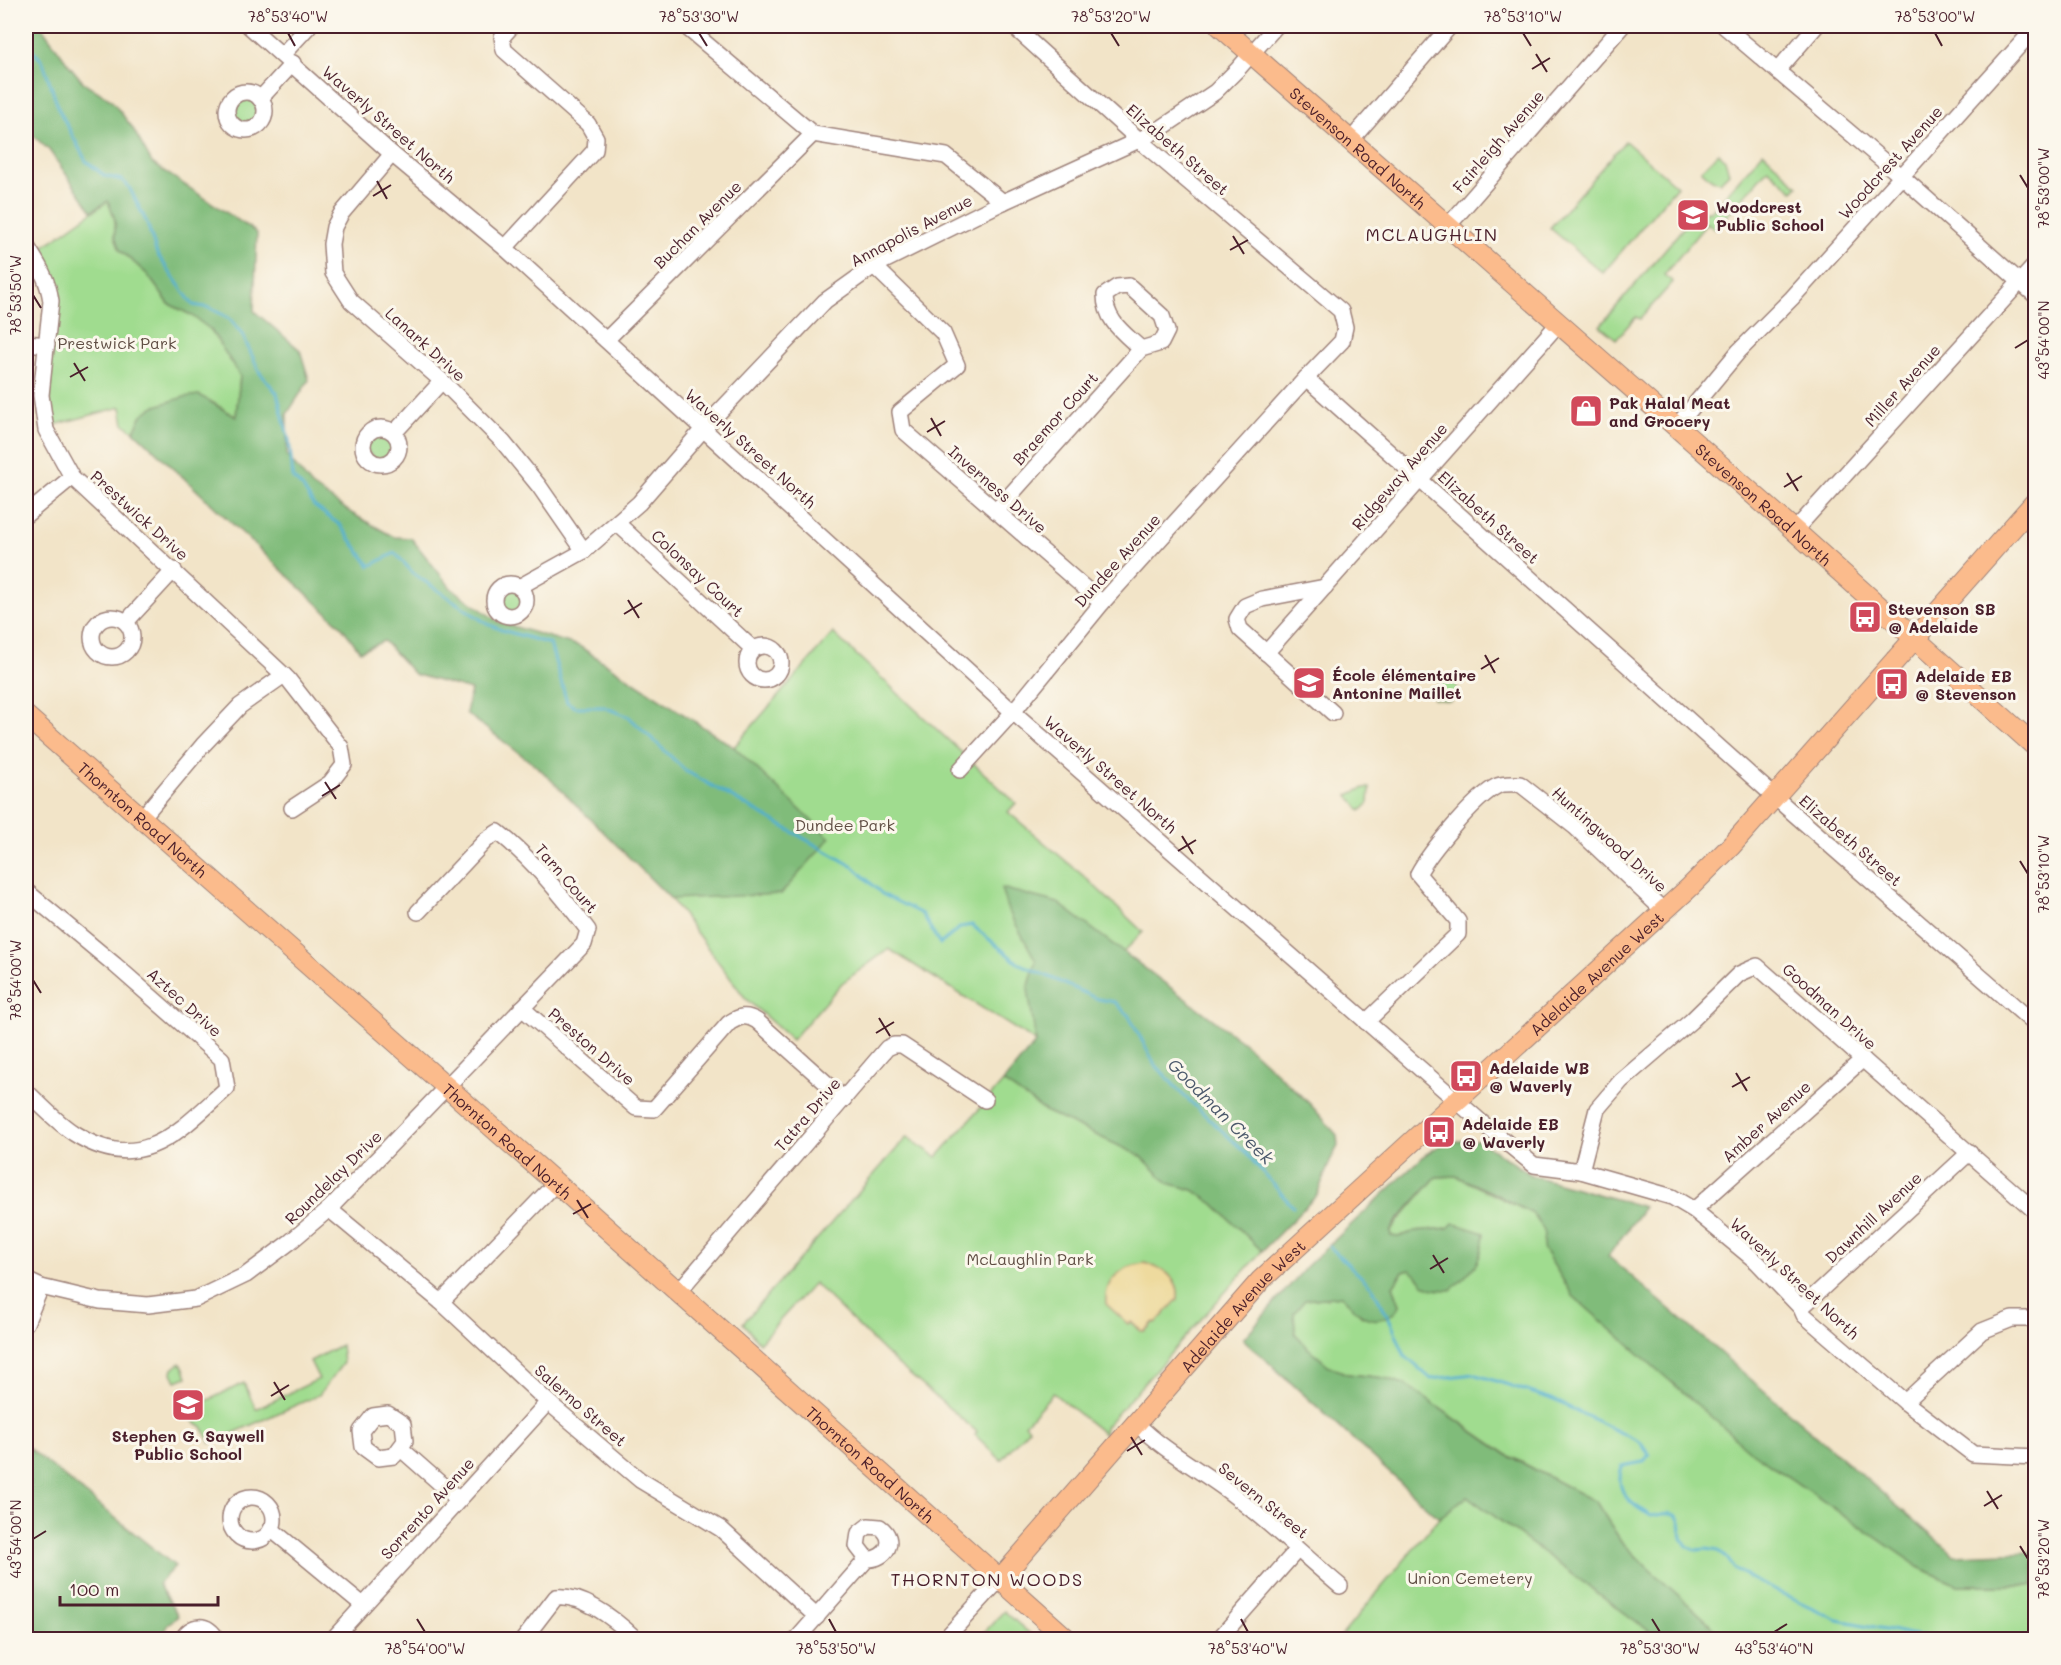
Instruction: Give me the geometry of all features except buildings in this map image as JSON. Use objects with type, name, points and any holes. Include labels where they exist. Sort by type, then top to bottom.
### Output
[{"type":"main road","name":"Stevenson Road North","points":[[1220,26],[1914,639],[2033,740]]},
{"type":"main road","name":"Adelaide Avenue West","points":[[1000,1578],[1262,1280],[1664,912],[1724,854],[2036,501]]},
{"type":"main road","name":"Thornton Road North","points":[[26,716],[679,1291],[1068,1640]]},
{"type":"street","name":"Waverly Street North","points":[[249,26],[392,154],[505,248],[1012,712],[1456,1101],[1534,1165],[1581,1171],[1672,1197],[1694,1210],[1756,1262],[1801,1308],[1804,1315],[1905,1402],[1973,1454],[2036,1457]]},
{"type":"street","points":[[260,99],[309,26]]},
{"type":"street","points":[[505,248],[595,150],[596,138],[588,124],[504,50],[502,37],[512,26]]},
{"type":"street","points":[[685,26],[813,134],[946,156],[1003,202]]},
{"type":"street","name":"Elizabeth Street","points":[[1013,26],[1139,140],[1341,311],[1345,327],[1342,341],[1306,378],[1774,797],[2036,1025]]},
{"type":"street","name":"Annapolis Avenue","points":[[519,586],[584,551],[639,503],[704,428],[825,301],[874,266],[1163,127],[1215,92],[1276,26]]},
{"type":"street","points":[[1351,140],[1450,26]]},
{"type":"street","name":"Fairleigh Avenue","points":[[1448,226],[1622,26]]},
{"type":"street","points":[[1724,26],[2036,296]]},
{"type":"street","points":[[1777,71],[1816,26]]},
{"type":"street","name":"Woodcrest Avenue","points":[[1676,427],[1739,351],[1792,298],[2036,27]]},
{"type":"street","name":"Buchan Avenue","points":[[606,340],[813,134]]},
{"type":"street","name":"Lanark Drive","points":[[392,154],[341,214],[334,226],[331,244],[333,273],[351,301],[442,381],[510,451],[539,486],[584,551]]},
{"type":"street","name":"Prestwick Drive","points":[[26,245],[45,276],[51,301],[41,395],[46,430],[72,477],[284,675],[341,747],[344,765],[330,783],[292,808]]},
{"type":"street","name":"Miller Avenue","points":[[1794,531],[2036,264]]},
{"type":"street","name":"Inverness Drive","points":[[874,266],[943,333],[957,365],[900,412],[903,430],[1102,603]]},
{"type":"street","name":"Braemor Court","points":[[996,511],[1141,349],[1161,343],[1167,331],[1162,316],[1128,285],[1117,287],[1105,295],[1105,308],[1114,323],[1141,349]]},
{"type":"street","name":"Ridgeway Avenue","points":[[1266,653],[1558,323]]},
{"type":"street","points":[[26,343],[47,345]]},
{"type":"street","name":"Dundee Avenue","points":[[960,770],[1012,712],[1102,603],[1306,378]]},
{"type":"street","points":[[394,433],[442,381]]},
{"type":"street","points":[[26,515],[72,477]]},
{"type":"street","name":"Colonsay Court","points":[[617,523],[753,649]]},
{"type":"street","points":[[126,622],[174,570]]},
{"type":"street","points":[[1325,587],[1262,599],[1245,606],[1237,619],[1240,629],[1333,712]]},
{"type":"street","points":[[141,819],[203,745],[240,706],[284,675]]},
{"type":"street","name":"Huntingwood Drive","points":[[1366,1022],[1458,934],[1458,921],[1418,874],[1426,859],[1470,808],[1497,786],[1520,784],[1575,827],[1664,912]]},
{"type":"street","name":"Tarn Court","points":[[418,912],[486,840],[498,832],[516,847],[574,911],[588,930],[584,944],[448,1088]]},
{"type":"street","name":"Aztec Drive","points":[[26,891],[116,965],[222,1059],[227,1088],[179,1131],[148,1148],[132,1152],[97,1147],[72,1133],[26,1091]]},
{"type":"street","name":"Goodman Drive","points":[[1581,1171],[1597,1109],[1621,1081],[1691,1021],[1739,974],[1757,966],[2036,1212]]},
{"type":"street","name":"Preston Drive","points":[[522,1008],[636,1108],[654,1109],[729,1023],[744,1016],[757,1021],[844,1099]]},
{"type":"street","name":"Tatra Drive","points":[[679,1291],[887,1048],[902,1045],[985,1100]]},
{"type":"street","name":"Amber Avenue","points":[[1694,1210],[1863,1059]]},
{"type":"street","name":"Roundelay Drive","points":[[26,1280],[41,1287],[100,1301],[148,1305],[196,1299],[246,1275],[290,1242],[329,1209],[448,1088]]},
{"type":"street","name":"Dawnhill Avenue","points":[[1801,1308],[1970,1152]]},
{"type":"street","points":[[441,1302],[556,1183]]},
{"type":"street","name":"Salerno Street","points":[[329,1209],[441,1302],[548,1402],[640,1480],[721,1528],[817,1617]]},
{"type":"street","points":[[26,1323],[41,1287]]},
{"type":"street","points":[[1905,1402],[1982,1331],[2012,1319],[2036,1319]]},
{"type":"street","name":"Sorrento Avenue","points":[[332,1640],[548,1402]]},
{"type":"street","name":"Severn Street","points":[[1136,1423],[1172,1454],[1227,1490],[1340,1586]]},
{"type":"street","points":[[400,1448],[459,1500]]},
{"type":"street","points":[[271,1529],[363,1605]]},
{"type":"street","points":[[1218,1640],[1297,1550]]},
{"type":"street","points":[[796,1640],[867,1559]]},
{"type":"street","name":"Adelaide Avenue West","points":[[944,1640],[1000,1578]]},
{"type":"street","points":[[523,1640],[556,1598],[564,1596],[594,1607],[616,1620],[637,1640]]},
{"type":"street","points":[[182,1640],[185,1632],[198,1626],[212,1631],[217,1640]]},
{"type":"green space","points":[[26,26],[41,26],[83,82],[111,100],[132,127],[152,163],[257,233],[254,311],[300,350],[309,380],[287,414],[287,456],[312,486],[353,514],[394,537],[411,538],[451,588],[499,622],[579,646],[734,747],[830,838],[781,894],[671,899],[540,769],[466,713],[471,690],[414,674],[384,641],[360,651],[342,627],[134,431],[142,415],[153,407],[184,397],[199,395],[236,417],[240,376],[211,330],[191,315],[169,304],[147,274],[120,250],[115,236],[115,220],[108,201],[92,211],[49,150],[26,129]]},
{"type":"green space","points":[[246,97],[256,101],[260,111],[256,121],[246,125],[236,121],[232,111],[236,101]]},
{"type":"green space","points":[[1625,141],[1677,186],[1603,273],[1550,228]]},
{"type":"green space","points":[[1763,152],[1798,186],[1793,191],[1768,169],[1715,229],[1707,223],[1664,275],[1673,282],[1640,319],[1636,317],[1616,339],[1600,326],[1695,214],[1713,210]]},
{"type":"green space","points":[[1719,153],[1725,160],[1729,173],[1720,182],[1712,180],[1701,170]]},
{"type":"green space","name":"Prestwick Park","points":[[108,201],[115,220],[115,236],[120,250],[147,274],[169,304],[191,315],[211,329],[240,376],[236,417],[212,402],[142,415],[134,431],[124,424],[121,407],[54,425],[49,404],[49,381],[58,299],[51,273],[36,252]]},
{"type":"green space","points":[[381,432],[391,436],[395,446],[391,456],[381,460],[371,456],[367,446],[371,436]]},
{"type":"green space","points":[[510,589],[520,596],[521,600],[514,610],[510,611],[500,604],[499,600],[506,590]]},
{"type":"green space","name":"Dundee Park","points":[[833,633],[1016,803],[1008,812],[1086,878],[1143,932],[1036,1042],[889,949],[842,983],[792,1040],[746,999],[671,899],[734,747]]},
{"type":"green space","points":[[1442,681],[1454,682],[1459,691],[1450,701],[1434,699],[1432,692]]},
{"type":"green space","points":[[1364,788],[1370,788],[1369,803],[1361,811],[1348,795]]},
{"type":"green space","points":[[1001,888],[1058,903],[1243,1042],[1310,1104],[1337,1135],[1338,1146],[1317,1195],[1262,1251],[1214,1204],[1193,1190],[1168,1183],[1141,1156],[1047,1112],[1003,1082],[1036,1042],[1028,989],[1036,961],[1007,908]]},
{"type":"green space","name":"McLaughlin Park","points":[[1003,1082],[1047,1112],[1141,1156],[1168,1182],[1193,1190],[1214,1204],[1262,1251],[1105,1427],[1104,1434],[1053,1393],[1025,1424],[1029,1428],[1001,1460],[975,1435],[977,1432],[894,1361],[814,1283],[759,1343],[743,1323],[907,1137],[937,1157]]},
{"type":"green space","points":[[1478,1140],[1533,1176],[1644,1207],[1608,1256],[1954,1555],[2035,1552],[2035,1585],[1957,1585],[1919,1567],[1749,1450],[1573,1296],[1543,1248],[1544,1230],[1533,1214],[1456,1176],[1436,1177],[1390,1231],[1391,1236],[1398,1237],[1416,1231],[1448,1228],[1453,1223],[1484,1233],[1478,1259],[1465,1277],[1451,1290],[1438,1289],[1425,1285],[1410,1270],[1403,1272],[1393,1286],[1400,1305],[1393,1314],[1379,1319],[1372,1319],[1361,1314],[1341,1296],[1305,1300],[1294,1313],[1295,1333],[1329,1366],[1347,1374],[1385,1378],[1406,1385],[1507,1455],[1596,1502],[1621,1541],[1708,1622],[1723,1639],[1660,1639],[1467,1496],[1439,1518],[1243,1339],[1307,1266],[1426,1154],[1446,1142]]},
{"type":"green space","points":[[1456,1176],[1533,1214],[1545,1230],[1919,1567],[1957,1585],[2035,1585],[2035,1639],[1723,1639],[1708,1622],[1621,1541],[1596,1502],[1508,1455],[1406,1385],[1385,1378],[1347,1374],[1329,1366],[1295,1333],[1294,1313],[1304,1300],[1341,1296],[1363,1317],[1400,1305],[1393,1286],[1403,1272],[1410,1270],[1419,1276],[1426,1286],[1448,1228],[1416,1231],[1398,1237],[1391,1236],[1390,1231],[1436,1177]]},
{"type":"green space","points":[[341,1345],[343,1363],[319,1395],[211,1443],[202,1427],[181,1413],[244,1383],[256,1409],[319,1379],[310,1361]]},
{"type":"green space","points":[[180,1363],[187,1377],[176,1381],[172,1373]]},
{"type":"green space","points":[[26,1446],[175,1566],[158,1584],[178,1616],[167,1625],[164,1639],[26,1639]]},
{"type":"green space","name":"Union Cemetery","points":[[1467,1496],[1660,1639],[1338,1640],[1439,1518]]},
{"type":"green space","points":[[1004,1611],[1036,1639],[978,1639]]},
{"type":"sand","points":[[1144,1263],[1157,1267],[1169,1275],[1176,1285],[1178,1299],[1156,1323],[1154,1322],[1145,1331],[1141,1331],[1131,1322],[1128,1324],[1106,1304],[1106,1295],[1116,1275],[1128,1267]]},
{"type":"waterway","name":"Goodman Creek","points":[[26,43],[43,62],[59,110],[86,161],[105,176],[122,180],[129,187],[147,223],[157,254],[193,305],[210,308],[229,318],[242,334],[260,373],[277,393],[289,440],[293,478],[303,488],[314,506],[340,525],[370,566],[395,553],[414,574],[486,623],[550,644],[567,702],[575,707],[604,707],[629,717],[686,771],[854,867],[882,894],[922,914],[940,944],[961,927],[972,925],[1018,963],[1098,999],[1115,1002],[1129,1016],[1154,1063],[1181,1093],[1245,1152],[1293,1207]]},
{"type":"waterway","name":"Goodman Creek","points":[[1330,1247],[1372,1287],[1389,1318],[1405,1356],[1431,1379],[1474,1374],[1552,1399],[1640,1442],[1649,1455],[1643,1462],[1622,1466],[1620,1475],[1622,1490],[1630,1502],[1651,1516],[1669,1513],[1677,1516],[1682,1538],[1687,1546],[1696,1550],[1718,1551],[1734,1568],[1751,1579],[1838,1620],[1942,1640]]},
{"type":"place","name":"Woodcrest Public School","points":[[1693,215]]},
{"type":"place","name":"Pak Halal Meat and Grocery","points":[[1586,411]]},
{"type":"place","name":"Stevenson SB @ Adelaide","points":[[1865,617]]},
{"type":"place","name":"École élémentaire Antonine Maillet","points":[[1309,683]]},
{"type":"place","name":"Adelaide EB @ Stevenson","points":[[1892,684]]},
{"type":"place","name":"Adelaide WB @ Waverly","points":[[1466,1076]]},
{"type":"place","name":"Adelaide EB @ Waverly","points":[[1439,1132]]},
{"type":"place","name":"Stephen G. Saywell Public School","points":[[188,1405]]},
{"type":"district","name":"MCLAUGHLIN","points":[[1432,234]]},
{"type":"district","name":"THORNTON WOODS","points":[[987,1579]]}]
